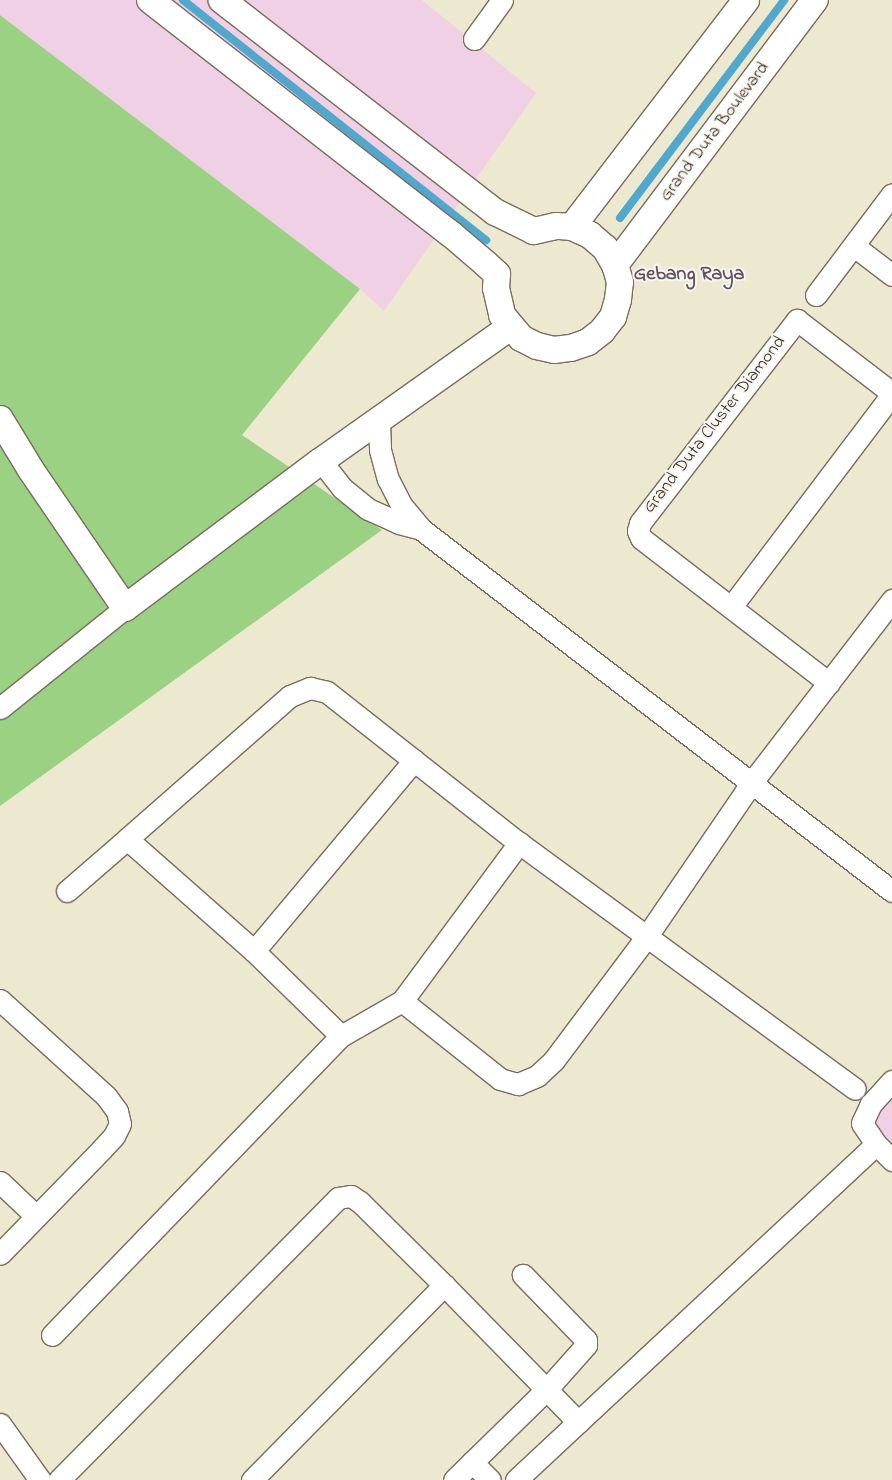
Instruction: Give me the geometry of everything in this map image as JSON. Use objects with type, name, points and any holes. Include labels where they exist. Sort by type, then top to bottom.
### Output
[{"type":"street","points":[[150,0],[451,234],[497,274],[497,302],[510,328],[521,338],[536,346],[554,350],[571,348],[588,342],[602,331],[613,317],[618,300],[620,282],[615,265],[605,248],[590,235],[572,228],[556,226],[534,231],[494,212],[222,0]]},
{"type":"street","points":[[474,39],[502,0]]},
{"type":"street","points":[[572,228],[746,0]]},
{"type":"street","name":"Grand Duta Boulevard","points":[[615,265],[815,0]]},
{"type":"street","points":[[816,296],[892,194]]},
{"type":"street","points":[[854,246],[892,275]]},
{"type":"street","name":"Grand Duta Cluster Diamond","points":[[731,607],[892,393],[797,320],[640,523],[638,531],[641,538],[828,683]]},
{"type":"street","points":[[0,708],[125,608],[321,461],[510,328]]},
{"type":"street","points":[[0,419],[31,470],[125,608]]},
{"type":"street","points":[[378,420],[380,450],[388,479],[402,506],[421,529],[892,891]]},
{"type":"street","points":[[321,461],[342,488],[368,509],[399,524],[421,529]]},
{"type":"street","points":[[402,1001],[500,1079],[518,1084],[537,1076],[554,1060],[647,936],[752,782],[892,600]]},
{"type":"street","points":[[67,891],[290,696],[310,688],[326,692],[519,843],[856,1089]]},
{"type":"street","points":[[254,951],[414,760]]},
{"type":"street","points":[[127,839],[254,951],[341,1036]]},
{"type":"street","points":[[52,1335],[341,1036],[402,1001],[519,843]]},
{"type":"street","points":[[0,1000],[106,1096],[117,1111],[120,1124],[114,1136],[102,1150],[0,1254]]},
{"type":"street","points":[[892,1081],[871,1104],[862,1123],[876,1144],[892,1160]]},
{"type":"street","points":[[516,1480],[876,1144]]},
{"type":"street","points":[[0,1182],[36,1216]]},
{"type":"street","points":[[59,1480],[338,1198],[350,1196],[360,1202],[444,1285],[578,1422]]},
{"type":"street","points":[[454,1480],[547,1389],[584,1349],[586,1340],[523,1275]]},
{"type":"street","points":[[252,1480],[444,1285]]},
{"type":"street","points":[[0,1424],[40,1480]]},
{"type":"street","points":[[472,1462],[490,1480]]},
{"type":"shaded area","points":[[0,0],[422,0],[536,93],[384,311],[360,289],[0,15]]},
{"type":"shaded area","points":[[892,1099],[892,1152],[866,1124]]},
{"type":"green space","points":[[0,15],[360,289],[242,435],[382,530],[0,806]]},
{"type":"waterway","points":[[183,0],[486,240]]},
{"type":"waterway","points":[[620,218],[784,0]]},
{"type":"district","name":"Gebang Raya","points":[[689,274]]}]
